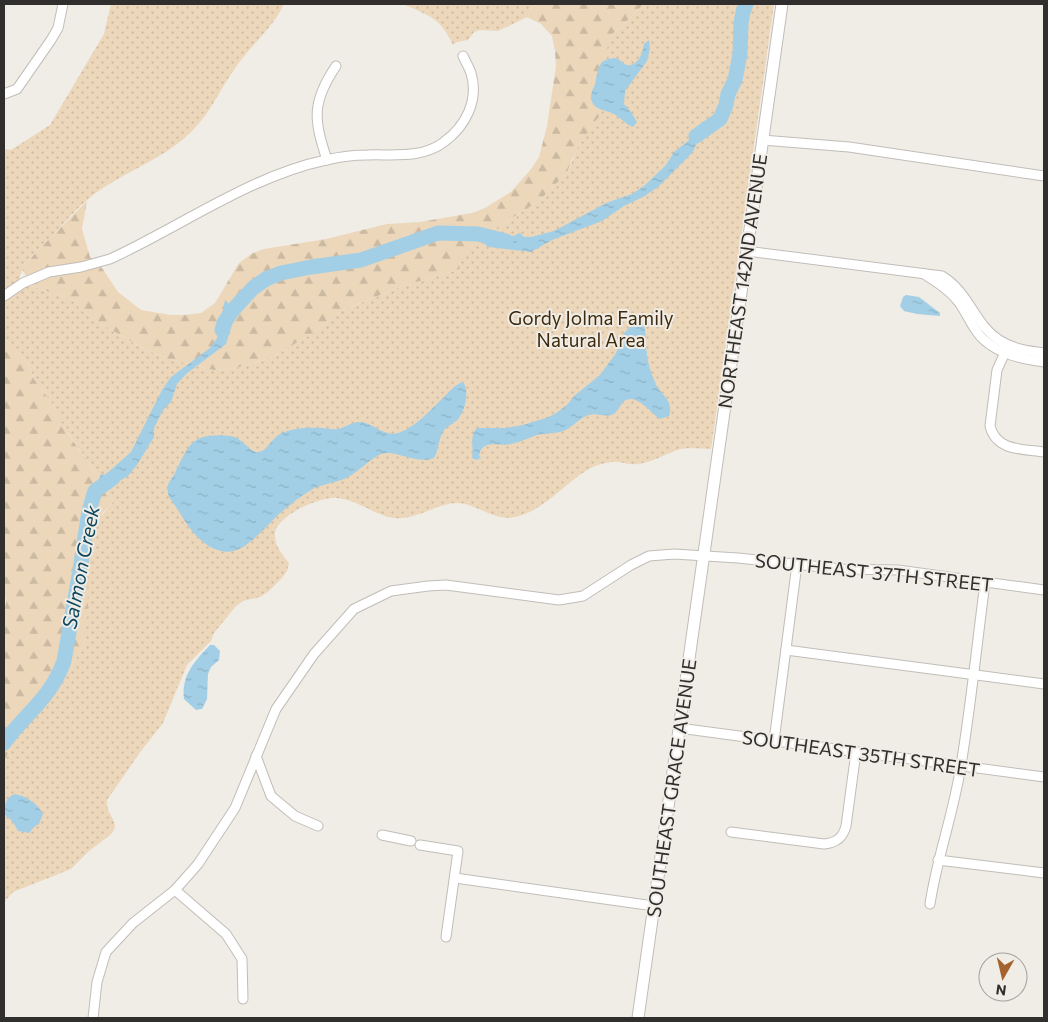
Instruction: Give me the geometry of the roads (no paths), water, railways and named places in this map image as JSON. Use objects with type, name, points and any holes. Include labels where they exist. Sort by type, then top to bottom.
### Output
[{"type":"street","points":[[4,94],[17,89],[55,34],[63,4]]},
{"type":"street","name":"NORTHEAST 142ND AVENUE","points":[[703,557],[782,4]]},
{"type":"street","points":[[4,296],[23,283],[49,272],[110,259],[274,176],[326,160],[364,155],[428,152],[444,143],[460,127],[470,111],[473,90],[471,73],[463,56]]},
{"type":"street","points":[[326,160],[317,130],[317,107],[324,84],[336,66]]},
{"type":"street","points":[[762,140],[849,147],[1044,176]]},
{"type":"street","points":[[747,251],[924,274],[951,293],[983,339],[1006,349],[1020,358],[1044,362]]},
{"type":"street","points":[[1006,349],[1044,353]]},
{"type":"street","points":[[1006,349],[997,370],[990,426],[992,434],[995,439],[1008,447],[1044,452]]},
{"type":"street","name":"SOUTHEAST 37TH STREET","points":[[93,1018],[97,982],[106,952],[133,923],[175,890],[198,864],[235,808],[276,710],[314,654],[354,609],[391,591],[446,585],[559,600],[583,596],[631,565],[649,556],[674,554],[738,558],[840,569],[898,570],[1044,590]]},
{"type":"street","name":"SOUTHEAST GRACE AVENUE","points":[[638,1018],[703,557]]},
{"type":"street","points":[[774,741],[797,564]]},
{"type":"street","points":[[930,904],[938,860],[950,819],[961,766],[985,583]]},
{"type":"street","points":[[786,650],[1044,684]]},
{"type":"street","name":"SOUTHEAST 35TH STREET","points":[[679,728],[1044,777]]},
{"type":"street","points":[[732,832],[824,844],[838,840],[844,834],[846,826],[856,752]]},
{"type":"street","points":[[256,756],[271,796],[296,816],[318,826]]},
{"type":"street","points":[[382,835],[458,851],[446,937]]},
{"type":"street","points":[[938,860],[1044,873]]},
{"type":"street","points":[[455,878],[654,906]]},
{"type":"street","points":[[175,890],[226,934],[242,959],[243,999]]},
{"type":"water","points":[[649,40],[650,49],[647,61],[625,91],[624,104],[637,122],[633,127],[615,114],[596,107],[592,102],[591,95],[598,69],[605,60],[616,58],[627,65],[634,64],[641,55],[644,44]]},
{"type":"water","points":[[716,117],[708,133],[698,141],[692,153],[658,187],[602,221],[552,240],[531,252],[489,247],[484,244],[487,234],[513,236],[520,233],[524,237],[531,237],[554,231],[606,203],[632,194],[644,186],[666,165],[674,152],[688,141],[696,130],[707,120]]},
{"type":"water","points":[[906,295],[919,297],[940,313],[940,316],[904,311],[900,306],[903,297]]},
{"type":"water","points":[[225,300],[230,305],[233,322],[226,344],[186,374],[177,384],[171,402],[163,410],[154,428],[154,437],[128,476],[109,487],[94,489],[101,474],[105,475],[131,452],[162,390],[171,377],[210,348],[217,338]]},
{"type":"water","points":[[642,320],[645,328],[649,365],[657,387],[670,405],[669,416],[660,419],[640,402],[628,399],[612,415],[589,415],[564,431],[537,435],[507,445],[488,445],[481,450],[479,455],[481,458],[476,460],[472,458],[472,438],[477,428],[505,428],[523,425],[549,417],[559,411],[600,375],[616,353],[624,333],[636,321]]},
{"type":"water","points":[[463,382],[466,390],[466,401],[463,411],[458,419],[443,432],[434,458],[421,460],[393,453],[381,454],[354,474],[317,487],[305,494],[238,550],[224,552],[204,542],[190,529],[169,497],[167,489],[169,482],[184,454],[200,438],[218,435],[231,436],[239,439],[255,452],[258,452],[264,450],[278,435],[300,428],[335,429],[359,422],[369,424],[388,433],[398,433],[416,423],[452,389]]},
{"type":"water","points":[[210,645],[214,645],[220,651],[219,660],[211,667],[208,674],[207,699],[202,709],[196,710],[184,699],[185,683],[190,669]]},
{"type":"water","points":[[15,794],[31,801],[43,814],[39,824],[29,833],[18,831],[13,822],[4,814],[6,802],[9,797]]},
{"type":"waterway","name":"Salmon Creek","points":[[696,136],[720,119],[726,105],[728,94],[735,80],[740,54],[741,23],[746,4]]},
{"type":"waterway","name":"Salmon Creek","points":[[222,330],[232,311],[253,288],[266,279],[281,273],[361,260],[438,233],[478,234],[506,241]]},
{"type":"waterway","name":"Salmon Creek","points":[[4,743],[45,695],[59,674],[64,661],[89,511],[95,491],[113,478]]},
{"type":"park label","name":"Gordy Jolma Family Natural Area","points":[[591,328]]}]
